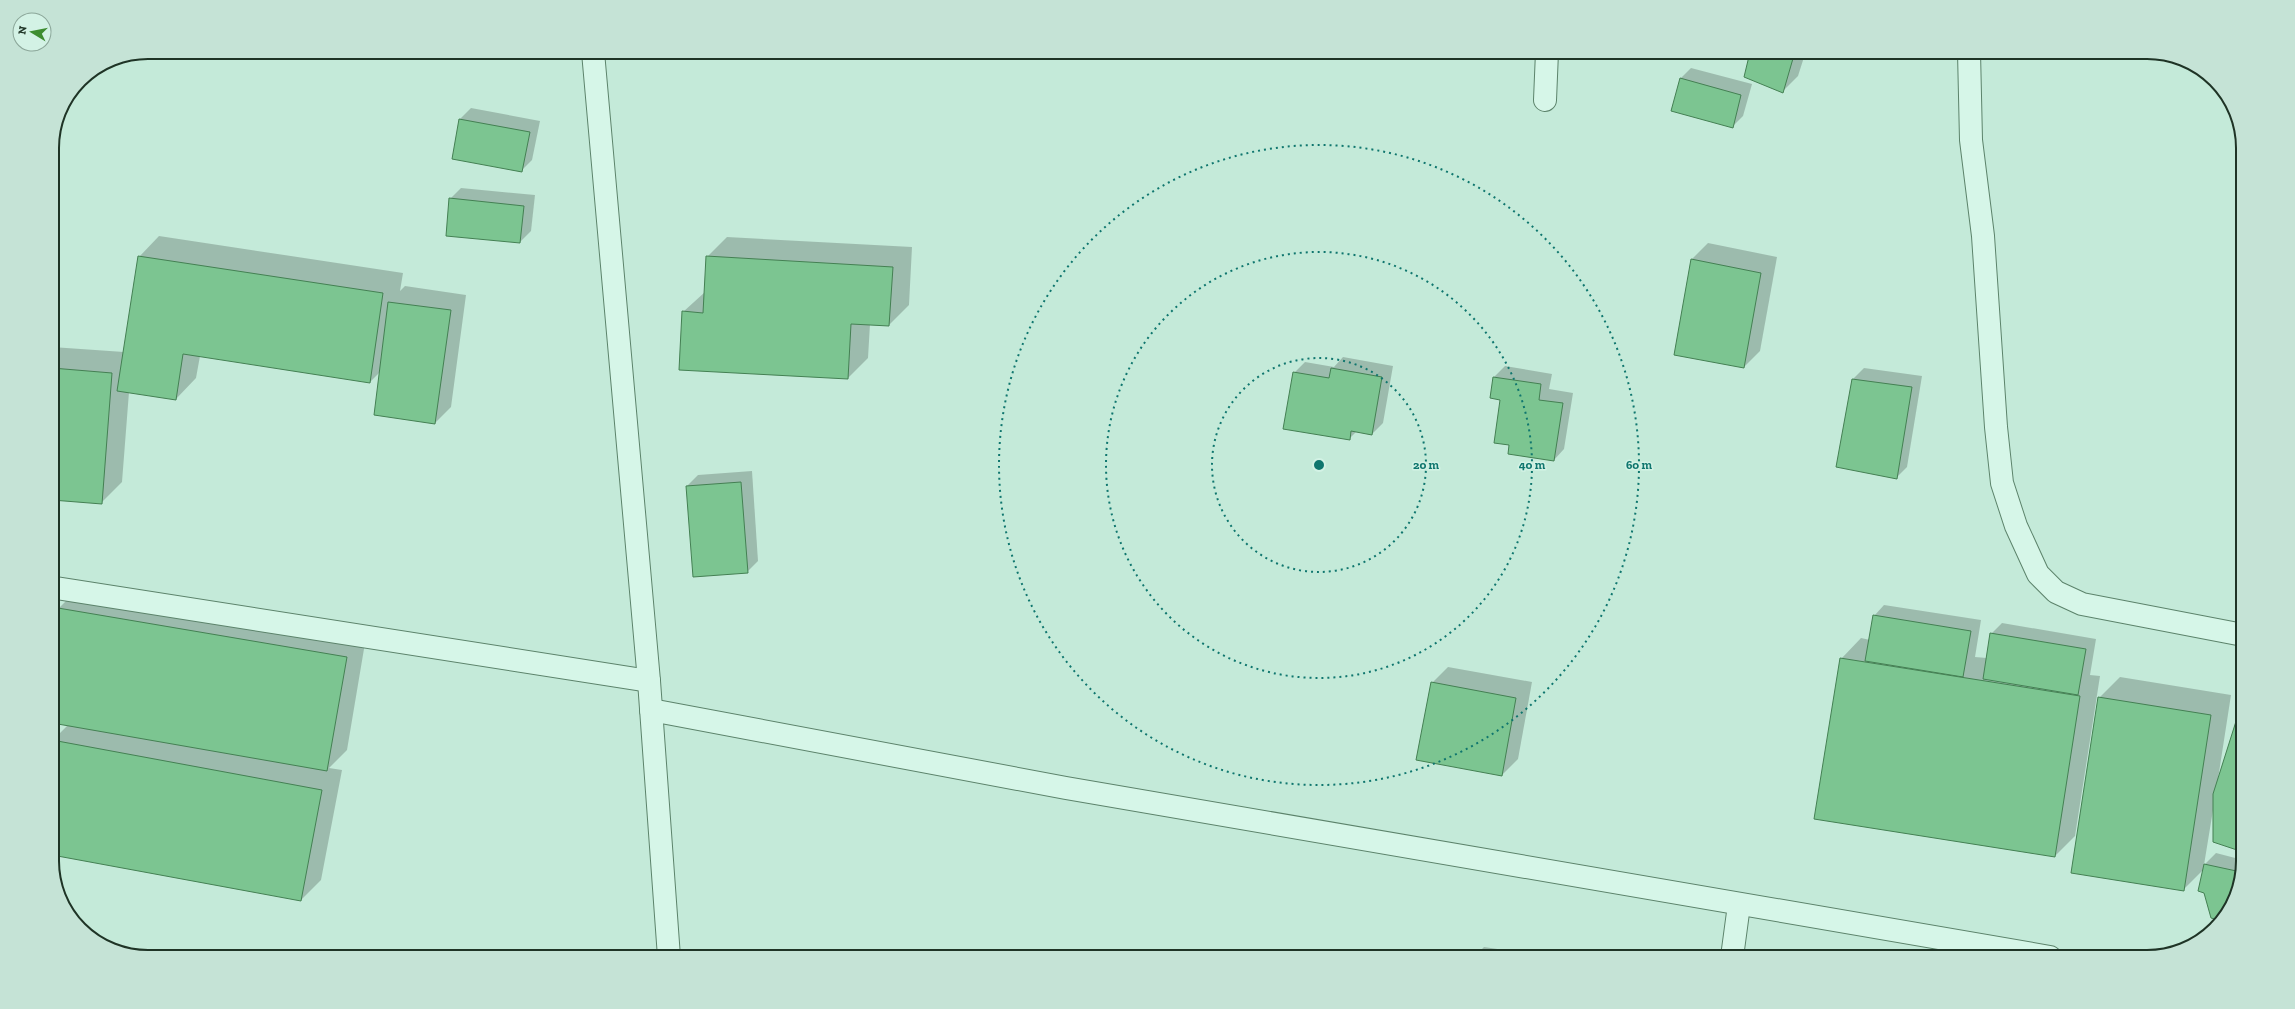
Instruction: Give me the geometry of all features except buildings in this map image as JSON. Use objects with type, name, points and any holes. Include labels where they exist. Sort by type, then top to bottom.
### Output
[{"type":"street","points":[[594,59],[649,681],[668,950]]},
{"type":"street","points":[[1545,100],[1547,59]]},
{"type":"street","points":[[1969,59],[1971,140],[1983,236],[1996,427],[2002,483],[2016,526],[2038,574],[2056,592],[2082,604],[2236,635]]},
{"type":"street","points":[[59,588],[649,681]]},
{"type":"street","points":[[651,710],[1066,788],[1739,905],[2008,950]]},
{"type":"street","points":[[1733,950],[1739,905]]}]
